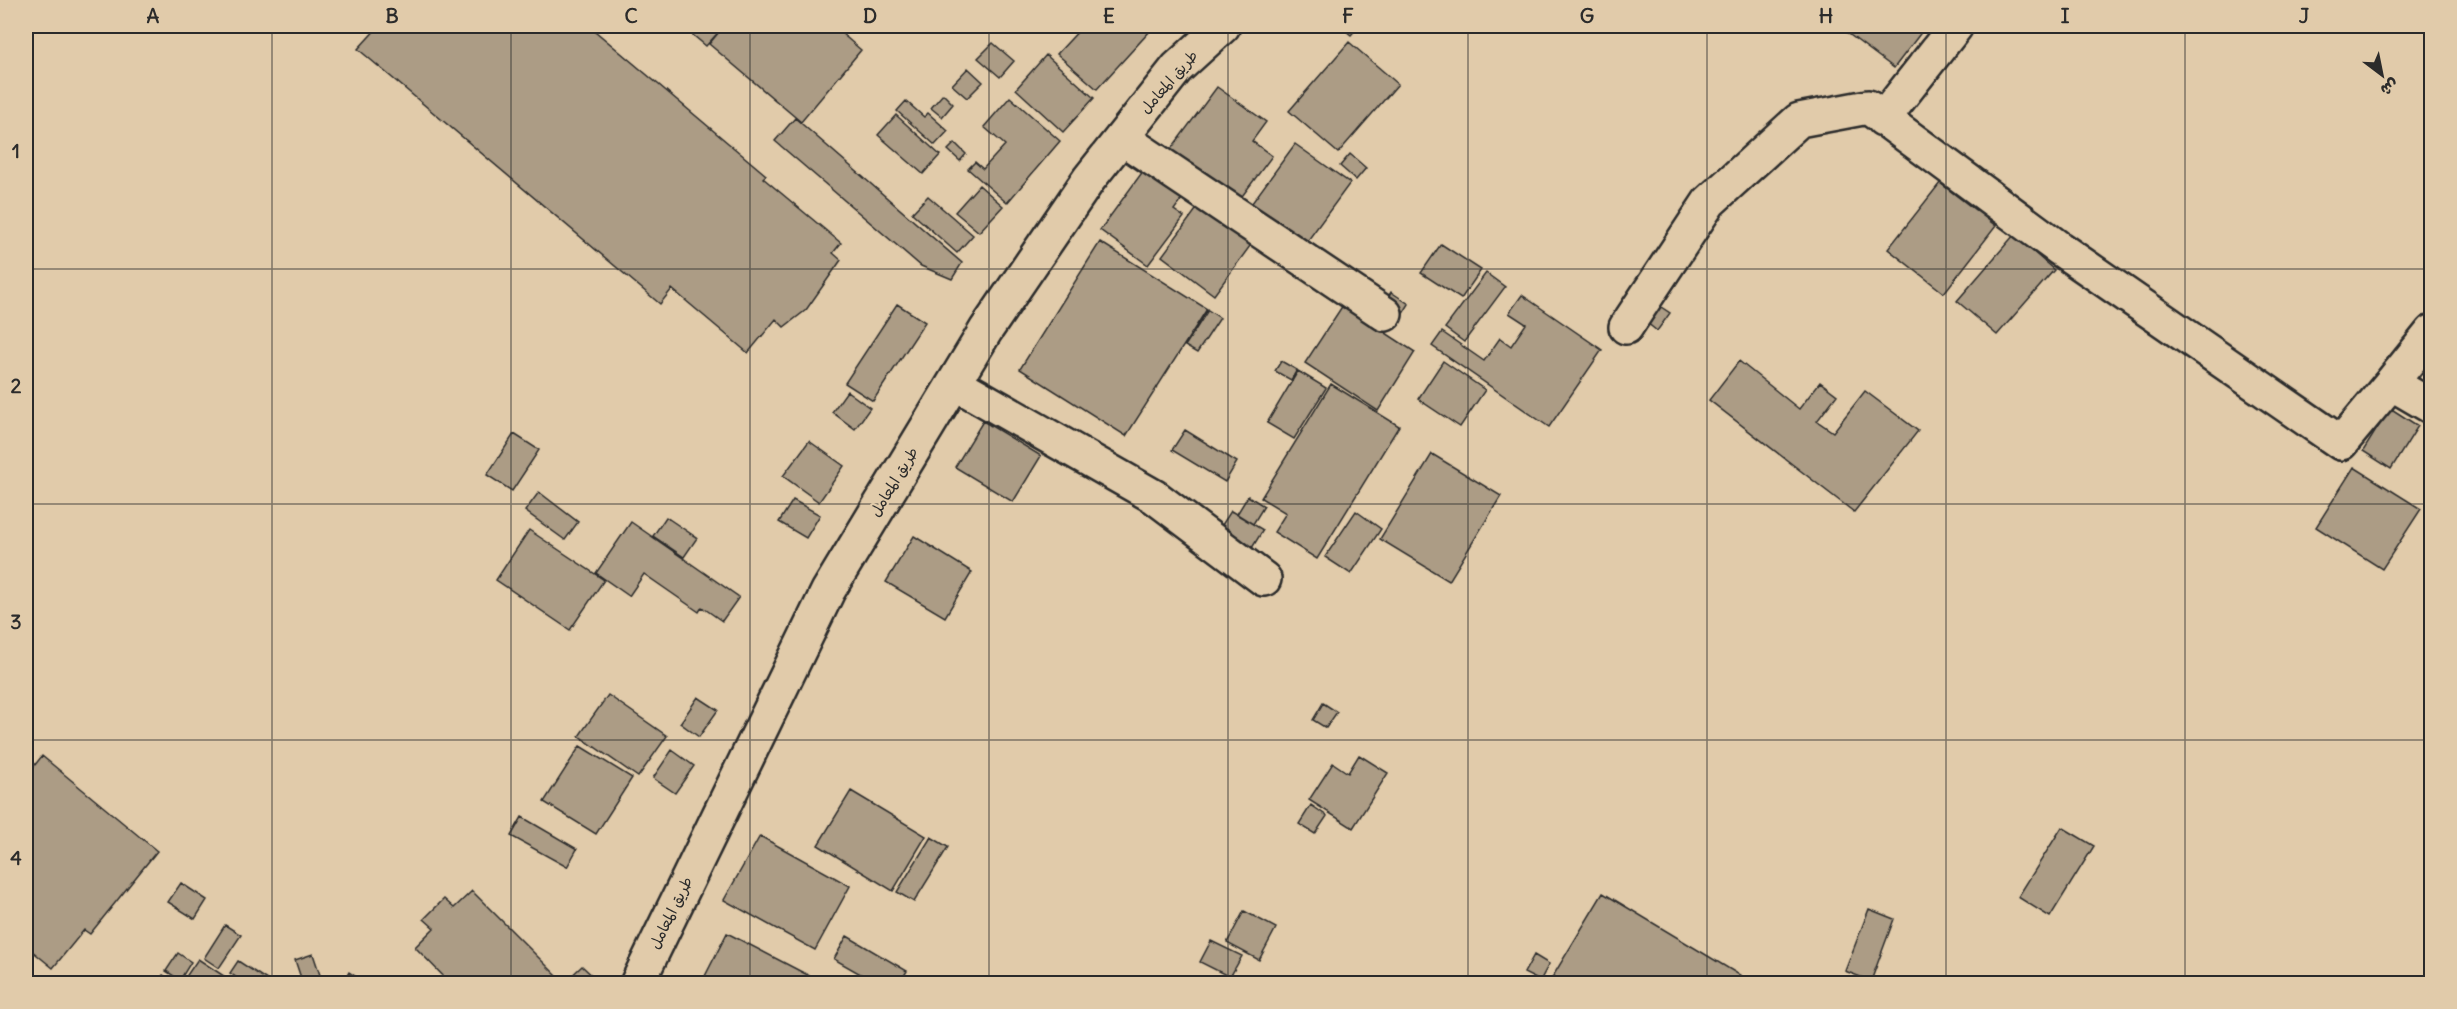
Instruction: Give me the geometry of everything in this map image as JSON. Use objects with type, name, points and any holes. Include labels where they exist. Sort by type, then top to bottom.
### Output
[{"type":"street","name":"طريق المعامل","points":[[637,984],[828,591],[999,311],[1089,180],[1122,138],[1178,68],[1223,26]]},
{"type":"street","points":[[1883,119],[1956,26]]},
{"type":"street","points":[[1626,327],[1709,202],[1799,120],[1868,107],[2060,249],[2341,443],[2432,332]]},
{"type":"street","points":[[1122,138],[1385,314]]},
{"type":"street","points":[[955,383],[1155,497],[1264,579]]},
{"type":"street","points":[[2391,383],[2432,407]]},
{"type":"building","points":[[379,26],[589,26],[766,175],[763,178],[841,243],[833,253],[841,260],[806,310],[784,327],[776,319],[748,353],[672,289],[660,304],[358,49]]},
{"type":"building","points":[[682,26],[724,26],[706,46]]},
{"type":"building","points":[[724,26],[833,26],[861,50],[801,122],[709,44]]},
{"type":"building","points":[[945,26],[957,26],[952,32]]},
{"type":"building","points":[[1083,26],[1143,26],[1150,31],[1097,89],[1057,54]]},
{"type":"building","points":[[1340,26],[1359,26],[1351,35]]},
{"type":"building","points":[[1838,26],[1926,26],[1894,68]]},
{"type":"building","points":[[1349,42],[1398,84],[1338,153],[1289,111]]},
{"type":"building","points":[[993,43],[1014,61],[1000,77],[978,58]]},
{"type":"building","points":[[1046,55],[1094,98],[1063,132],[1016,89]]},
{"type":"building","points":[[968,68],[983,82],[967,98],[952,85]]},
{"type":"building","points":[[1217,87],[1266,122],[1252,141],[1272,156],[1237,203],[1168,153]]},
{"type":"building","points":[[943,94],[953,104],[942,117],[931,108]]},
{"type":"building","points":[[1010,97],[1060,141],[1007,203],[968,169],[975,162],[983,169],[1005,145],[984,127]]},
{"type":"building","points":[[906,101],[924,117],[928,113],[948,131],[935,145],[897,111]]},
{"type":"building","points":[[896,115],[940,155],[923,174],[878,135]]},
{"type":"building","points":[[795,118],[962,263],[952,279],[921,266],[775,141]]},
{"type":"building","points":[[955,143],[966,154],[960,161],[948,150]]},
{"type":"building","points":[[1295,144],[1350,183],[1303,247],[1249,207]]},
{"type":"building","points":[[1350,154],[1366,168],[1356,180],[1340,166]]},
{"type":"building","points":[[1149,163],[1187,192],[1174,210],[1184,217],[1148,265],[1100,230]]},
{"type":"building","points":[[1940,183],[1996,226],[1944,293],[1888,249]]},
{"type":"building","points":[[979,185],[1003,206],[979,232],[955,212]]},
{"type":"building","points":[[928,196],[973,235],[957,253],[912,213]]},
{"type":"building","points":[[1201,203],[1253,242],[1214,295],[1162,256]]},
{"type":"building","points":[[2014,235],[2054,270],[1997,335],[1957,301]]},
{"type":"building","points":[[1100,242],[1207,309],[1126,436],[1020,369]]},
{"type":"building","points":[[1441,244],[1481,270],[1461,299],[1421,273]]},
{"type":"building","points":[[1486,273],[1505,287],[1464,342],[1445,328]]},
{"type":"building","points":[[1391,292],[1409,304],[1401,317],[1383,305]]},
{"type":"building","points":[[1522,295],[1602,350],[1549,427],[1432,346],[1442,332],[1484,361],[1500,338],[1511,346],[1526,324],[1509,313]]},
{"type":"building","points":[[897,304],[925,322],[873,401],[845,383]]},
{"type":"building","points":[[1343,305],[1415,352],[1378,411],[1305,363]]},
{"type":"building","points":[[1658,305],[1670,313],[1657,331],[1646,322]]},
{"type":"building","points":[[1208,310],[1220,318],[1197,353],[1185,346]]},
{"type":"building","points":[[1281,361],[1297,370],[1291,380],[1275,371]]},
{"type":"building","points":[[1443,361],[1485,390],[1460,427],[1418,399]]},
{"type":"building","points":[[1739,361],[1799,409],[1820,382],[1837,395],[1817,421],[1833,432],[1865,391],[1918,431],[1854,512],[1709,400]]},
{"type":"building","points":[[1298,371],[1326,388],[1294,439],[1267,423]]},
{"type":"building","points":[[1331,384],[1399,426],[1317,559],[1274,532],[1286,513],[1261,498]]},
{"type":"building","points":[[847,391],[870,408],[855,429],[832,412]]},
{"type":"building","points":[[2390,408],[2418,426],[2391,469],[2363,451]]},
{"type":"building","points":[[983,421],[1041,456],[1013,502],[955,467]]},
{"type":"building","points":[[1185,430],[1237,462],[1225,482],[1172,450]]},
{"type":"building","points":[[514,434],[539,450],[512,491],[487,475]]},
{"type":"building","points":[[809,441],[844,466],[819,502],[783,476]]},
{"type":"building","points":[[1432,454],[1501,496],[1449,581],[1380,539]]},
{"type":"building","points":[[2354,467],[2421,509],[2382,569],[2316,527]]},
{"type":"building","points":[[539,492],[578,522],[565,540],[525,511]]},
{"type":"building","points":[[1248,496],[1264,506],[1253,524],[1237,514]]},
{"type":"building","points":[[793,500],[820,515],[806,538],[779,522]]},
{"type":"building","points":[[1231,511],[1263,530],[1252,548],[1220,528]]},
{"type":"building","points":[[1356,511],[1381,529],[1351,574],[1325,557]]},
{"type":"building","points":[[666,517],[697,538],[684,557],[653,536]]},
{"type":"building","points":[[631,522],[739,597],[722,621],[702,607],[699,612],[644,574],[629,596],[596,573]]},
{"type":"building","points":[[529,530],[604,580],[570,630],[496,580]]},
{"type":"building","points":[[914,536],[972,572],[945,617],[886,582]]},
{"type":"building","points":[[608,695],[667,736],[638,777],[579,736]]},
{"type":"building","points":[[698,697],[718,710],[699,737],[680,723]]},
{"type":"building","points":[[1323,703],[1337,712],[1326,728],[1313,720]]},
{"type":"building","points":[[580,746],[632,778],[596,834],[544,802]]},
{"type":"building","points":[[672,750],[694,766],[675,793],[653,778]]},
{"type":"building","points":[[1359,755],[1388,773],[1353,828],[1309,800],[1333,763],[1348,773]]},
{"type":"building","points":[[42,756],[157,851],[90,934],[84,930],[53,968],[26,946],[26,776]]},
{"type":"building","points":[[851,791],[926,836],[893,891],[818,845]]},
{"type":"building","points":[[1311,805],[1327,816],[1315,834],[1299,824]]},
{"type":"building","points":[[522,817],[577,849],[567,867],[511,836]]},
{"type":"building","points":[[2062,827],[2094,846],[2050,917],[2018,897]]},
{"type":"building","points":[[760,836],[850,886],[815,950],[724,900]]},
{"type":"building","points":[[931,837],[948,847],[914,902],[897,892]]},
{"type":"building","points":[[181,883],[207,900],[195,919],[168,902]]},
{"type":"building","points":[[472,891],[564,983],[582,966],[600,983],[451,984],[415,947],[434,928],[424,919],[444,899],[454,908]]},
{"type":"building","points":[[1603,893],[1753,983],[1554,984],[1550,981]]},
{"type":"building","points":[[1869,909],[1894,919],[1871,981],[1845,971]]},
{"type":"building","points":[[1244,911],[1276,928],[1259,960],[1227,943]]},
{"type":"building","points":[[225,925],[241,935],[219,968],[204,958]]},
{"type":"building","points":[[727,933],[825,984],[701,984]]},
{"type":"building","points":[[847,936],[907,971],[899,984],[878,984],[834,959]]},
{"type":"building","points":[[1211,941],[1242,956],[1230,977],[1200,962]]},
{"type":"building","points":[[178,953],[191,962],[180,980],[166,971]]},
{"type":"building","points":[[313,954],[323,984],[303,984],[295,960]]},
{"type":"building","points":[[1534,955],[1549,964],[1540,981],[1524,973]]},
{"type":"building","points":[[198,959],[236,984],[181,984]]},
{"type":"building","points":[[238,961],[273,984],[246,984],[230,973]]},
{"type":"building","points":[[349,972],[367,984],[342,984]]},
{"type":"building","points":[[163,975],[176,983],[157,984]]}]
